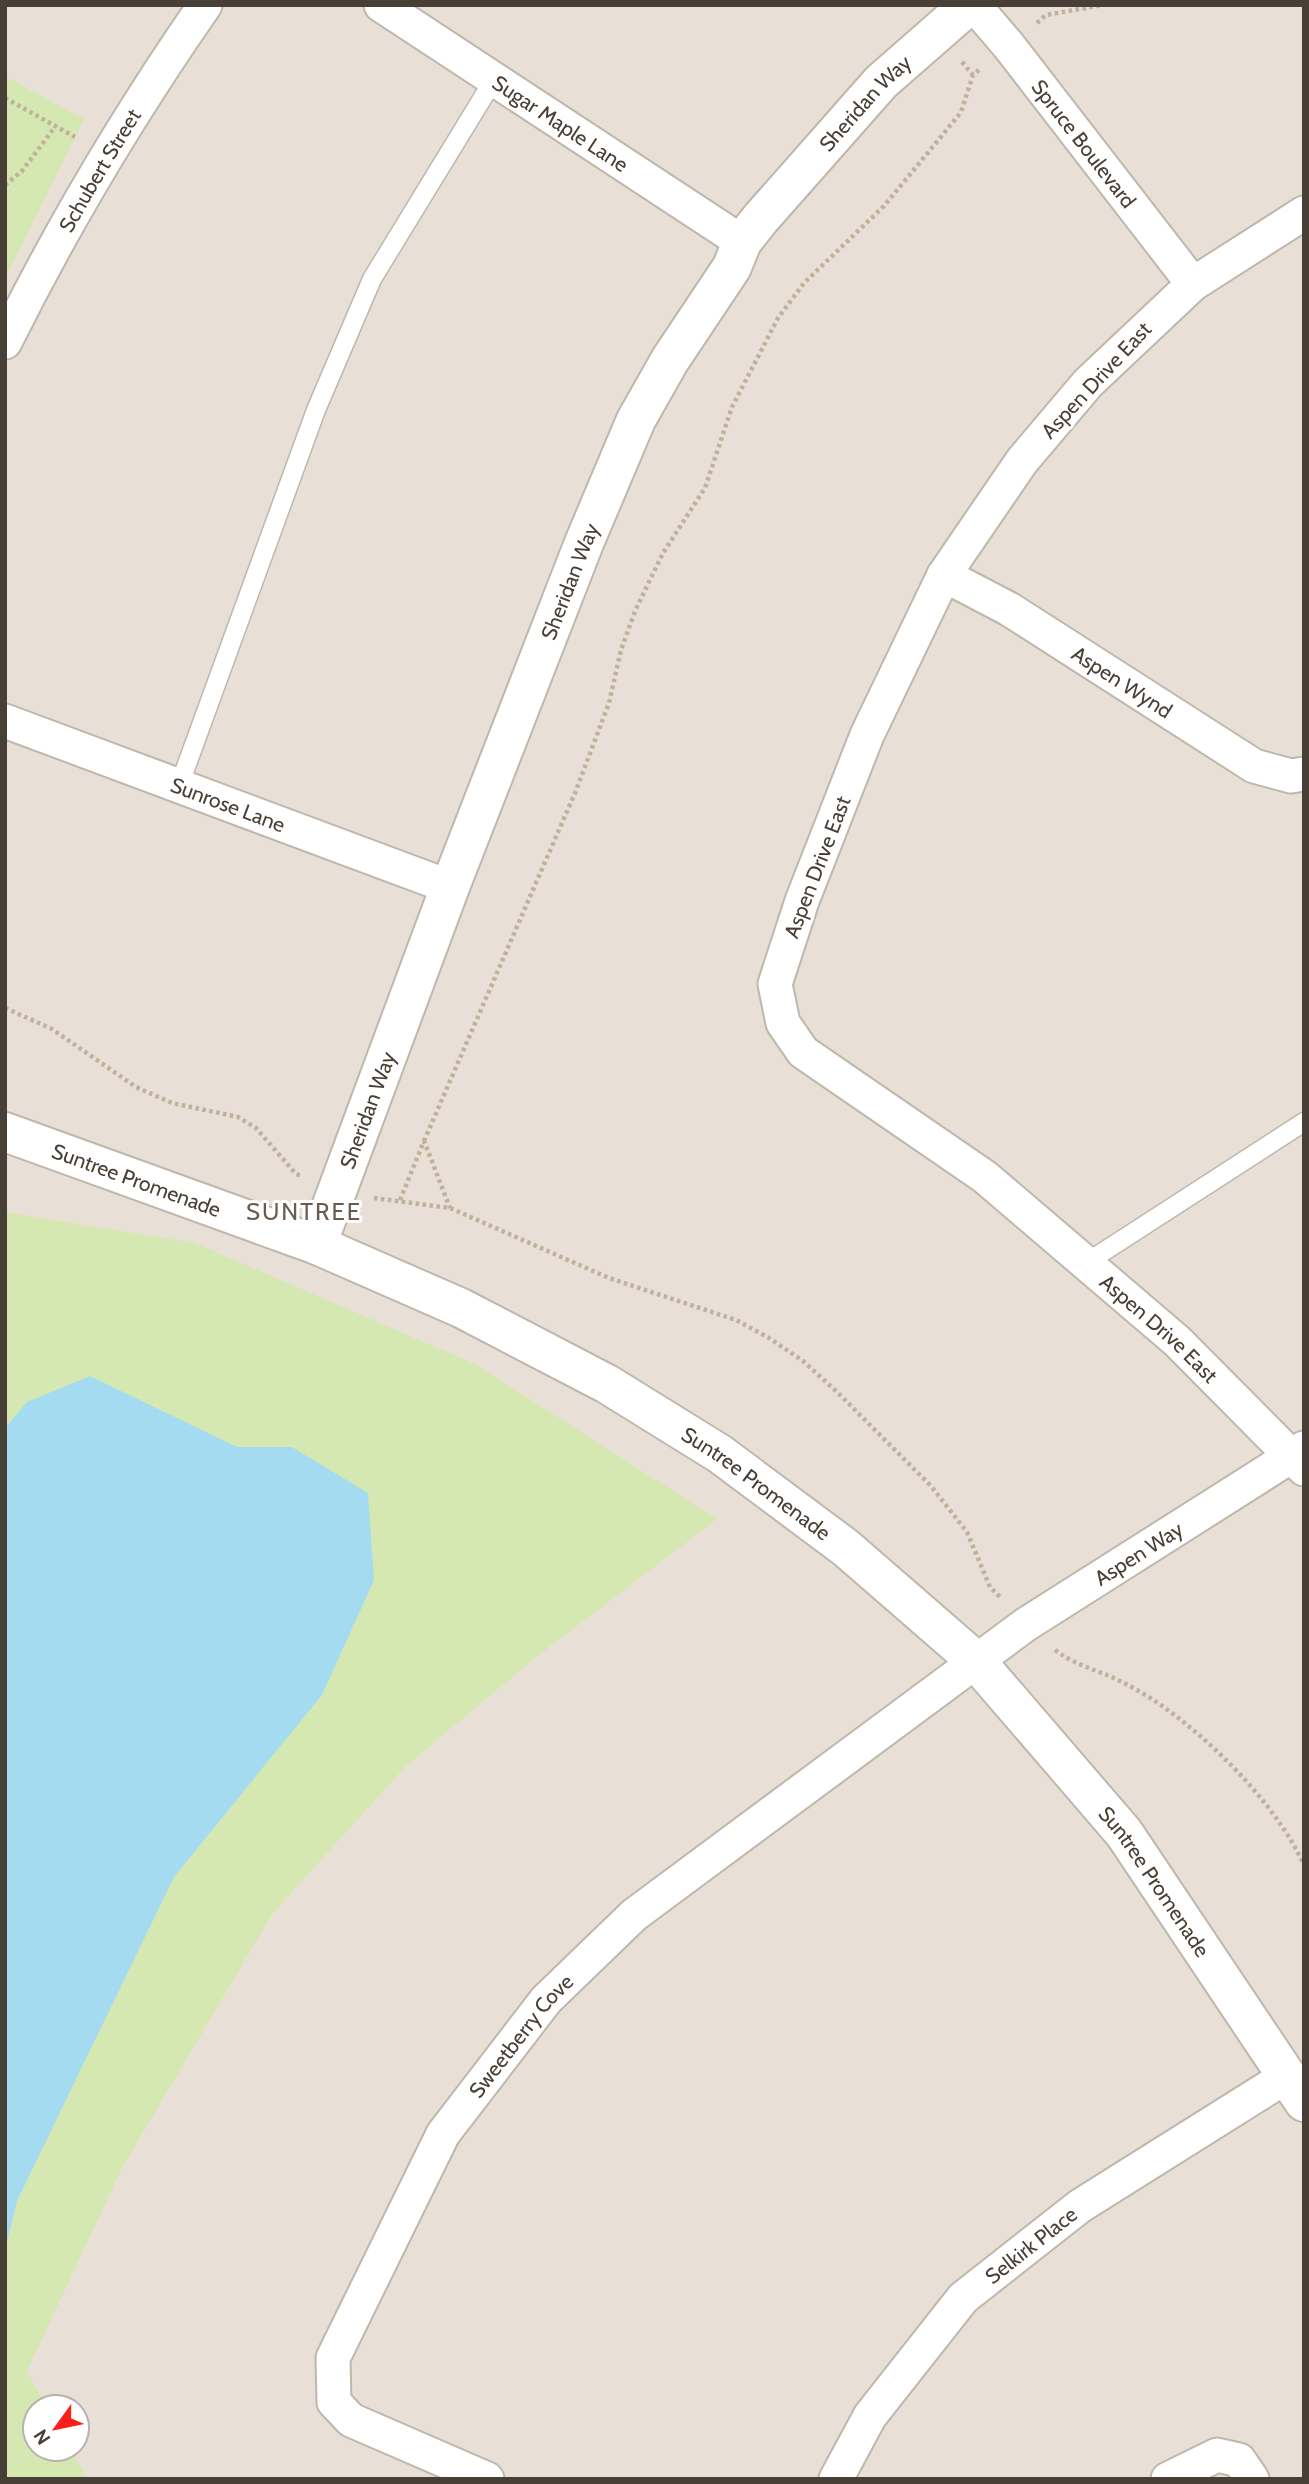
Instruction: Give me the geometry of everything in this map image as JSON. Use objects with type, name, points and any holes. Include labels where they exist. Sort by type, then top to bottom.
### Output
[{"type":"street","name":"Schubert Street","points":[[5,342],[38,276],[107,155],[205,5]]},
{"type":"street","name":"Sugar Maple Lane","points":[[381,5],[742,242]]},
{"type":"street","name":"Sheridan Way","points":[[317,1245],[450,887],[630,432],[670,360],[732,267],[742,242],[802,167],[881,82],[971,5]]},
{"type":"street","name":"Spruce Boulevard","points":[[971,5],[1009,46],[1192,284]]},
{"type":"street","name":"Aspen Drive East","points":[[1300,1457],[1177,1341],[985,1177],[803,1052],[783,1023],[775,984],[802,901],[867,735],[944,575],[1022,461],[1088,383],[1192,284],[1304,213]]},
{"type":"street","name":"Aspen Wynd","points":[[944,575],[1009,609],[1254,766],[1291,776],[1304,774]]},
{"type":"street","name":"Sunrose Lane","points":[[5,721],[450,887]]},
{"type":"street","name":"Suntree Promenade","points":[[5,1132],[317,1245],[461,1308],[607,1384],[708,1447],[846,1548],[976,1661],[1125,1833],[1295,2089]]},
{"type":"street","name":"Aspen Way","points":[[976,1661],[1024,1625],[1300,1457]]},
{"type":"street","name":"Sweetberry Cove","points":[[486,2479],[351,2420],[334,2402],[333,2358],[443,2134],[546,2000],[634,1915],[976,1661]]},
{"type":"street","name":"Selkirk Place","points":[[836,2479],[870,2416],[963,2298],[1080,2206],[1295,2089]]},
{"type":"street","points":[[1168,2479],[1217,2455],[1239,2459],[1252,2479]]},
{"type":"lane","points":[[179,786],[316,411],[372,278],[493,81]]},
{"type":"lane","points":[[1086,1263],[1304,1122]]},
{"type":"path","points":[[1046,15],[1104,5]]},
{"type":"path","points":[[400,1200],[575,793],[609,703],[621,650],[635,611],[663,553],[705,488],[732,407],[778,318],[804,283],[884,206],[961,112],[973,75]]},
{"type":"path","points":[[5,98],[107,155]]},
{"type":"path","points":[[5,185],[22,171],[55,127]]},
{"type":"path","points":[[5,1008],[52,1029],[136,1087],[172,1103],[238,1116],[256,1128],[296,1174],[382,1200],[400,1200],[450,1208],[609,1278],[736,1320],[803,1361],[931,1486],[967,1532],[990,1587],[1024,1625],[1073,1663],[1122,1682],[1162,1706],[1218,1750],[1258,1796],[1304,1865]]},
{"type":"path","points":[[424,1141],[450,1208]]},
{"type":"shaded area","points":[[5,5],[1304,5],[1304,2479],[5,2479]]},
{"type":"green space","points":[[5,76],[84,119],[5,279]]},
{"type":"green space","points":[[5,1212],[195,1243],[475,1364],[717,1519],[535,1658],[405,1767],[273,1913],[122,2168],[27,2371],[39,2393],[21,2393],[21,2463],[78,2463],[87,2479],[5,2479]]},
{"type":"water","points":[[90,1376],[237,1447],[292,1447],[368,1493],[374,1580],[322,1695],[174,1877],[17,2201],[5,2250],[5,1428],[27,1402]]},
{"type":"district","name":"SUNTREE","points":[[304,1211]]}]
